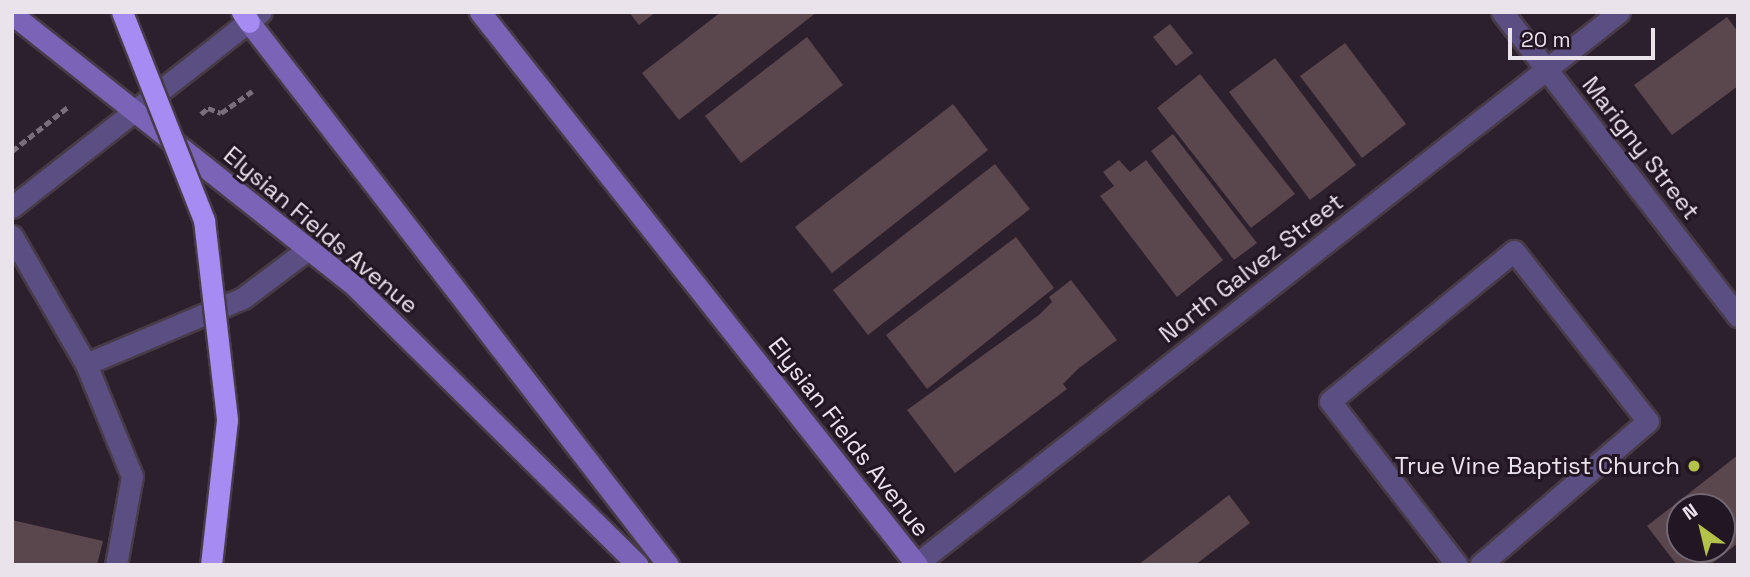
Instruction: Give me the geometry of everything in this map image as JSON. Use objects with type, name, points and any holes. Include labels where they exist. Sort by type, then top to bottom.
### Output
[{"type":"highway","points":[[122,12],[204,220],[227,420],[211,565]]},
{"type":"main road","name":"Elysian Fields Avenue","points":[[480,12],[916,564]]},
{"type":"main road","name":"Elysian Fields Avenue","points":[[12,14],[308,249],[421,349],[638,565]]},
{"type":"main road","name":"Elysian Fields Avenue","points":[[251,15],[668,565]]},
{"type":"street","name":"Marigny Street","points":[[1502,12],[1738,316]]},
{"type":"street","name":"North Galvez Street","points":[[916,564],[1619,12]]},
{"type":"street","points":[[12,207],[251,15]]},
{"type":"street","points":[[12,236],[86,364],[132,476],[116,565]]},
{"type":"street","points":[[86,364],[243,298],[308,249]]},
{"type":"street","points":[[1457,565],[1330,401],[1514,251],[1648,421],[1480,565]]},
{"type":"path","points":[[199,115],[208,108],[221,113],[252,91]]},
{"type":"path","points":[[12,151],[69,106]]},
{"type":"building","points":[[629,12],[656,12],[639,25]]},
{"type":"building","points":[[721,12],[817,12],[679,120],[642,73]]},
{"type":"building","points":[[1727,17],[1738,32],[1738,86],[1672,135],[1634,85]]},
{"type":"building","points":[[1170,24],[1193,53],[1176,66],[1153,37]]},
{"type":"building","points":[[807,37],[843,85],[741,163],[705,116]]},
{"type":"building","points":[[1345,43],[1406,124],[1362,158],[1300,76]]},
{"type":"building","points":[[1275,58],[1356,165],[1310,200],[1229,92]]},
{"type":"building","points":[[1200,74],[1295,194],[1251,228],[1157,108]]},
{"type":"building","points":[[953,104],[988,150],[832,273],[795,227]]},
{"type":"building","points":[[1173,134],[1257,243],[1234,260],[1151,151]]},
{"type":"building","points":[[1119,160],[1130,172],[1146,160],[1223,260],[1177,297],[1100,196],[1114,186],[1103,172]]},
{"type":"building","points":[[995,164],[1030,209],[868,335],[833,290]]},
{"type":"building","points":[[1016,237],[1054,288],[927,389],[886,335]]},
{"type":"building","points":[[1071,280],[1117,340],[1079,368],[1063,384],[1067,389],[955,473],[907,410],[1039,315],[1052,302],[1049,297]]},
{"type":"building","points":[[1738,455],[1736,545],[1736,493],[1689,493]]},
{"type":"building","points":[[1229,495],[1250,523],[1195,565],[1138,565]]},
{"type":"building","points":[[1666,511],[1666,551],[1647,526]]},
{"type":"building","points":[[12,520],[103,541],[97,565],[12,565]]},
{"type":"building","points":[[1675,563],[1713,563],[1710,565]]},
{"type":"place","name":"True Vine Baptist Church","points":[[1694,466]]}]
